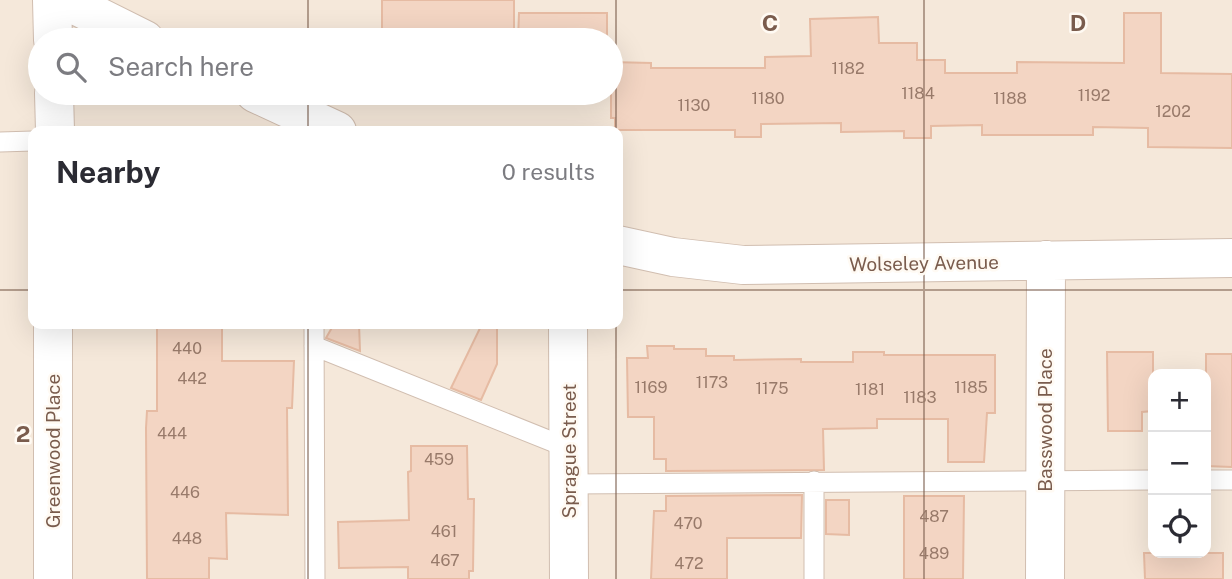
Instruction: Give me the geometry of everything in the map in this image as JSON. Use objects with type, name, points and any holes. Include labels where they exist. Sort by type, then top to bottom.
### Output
[{"type":"street","points":[[52,0],[53,28]]},
{"type":"street","points":[[65,0],[121,28]]},
{"type":"street","points":[[54,105],[55,126]]},
{"type":"street","points":[[278,105],[317,126]]},
{"type":"street","name":"Wolseley Avenue","points":[[623,247],[673,257],[743,265],[1232,258]]},
{"type":"street","name":"Basswood Place","points":[[1045,260],[1045,579]]},
{"type":"street","name":"Greenwood Place","points":[[53,329],[54,579]]},
{"type":"street","name":"Sprague Street","points":[[568,329],[569,579]]},
{"type":"lane","points":[[0,142],[28,141]]},
{"type":"lane","points":[[314,329],[315,579]]},
{"type":"lane","points":[[314,346],[569,466],[814,481],[1148,480]]},
{"type":"lane","points":[[1211,480],[1232,480]]},
{"type":"lane","points":[[814,481],[814,579]]},
{"type":"shaded area","points":[[0,0],[1232,0],[1232,579],[0,579]]},
{"type":"building","points":[[382,0],[514,0],[514,28],[382,28]]},
{"type":"building","points":[[519,13],[607,13],[607,28],[518,28]]},
{"type":"building","points":[[1124,13],[1161,13],[1161,73],[1232,74],[1232,148],[1148,147],[1148,128],[1093,127],[1093,135],[982,135],[982,125],[931,126],[931,138],[904,138],[904,131],[841,132],[841,123],[761,124],[761,137],[735,137],[735,130],[623,130],[623,126],[615,126],[615,118],[611,118],[611,105],[623,105],[623,62],[651,63],[651,68],[765,68],[765,57],[811,56],[810,19],[878,17],[879,43],[917,43],[917,60],[945,60],[945,73],[1017,73],[1017,62],[1124,63]]},
{"type":"building","points":[[157,329],[222,329],[222,361],[294,361],[292,408],[287,408],[288,515],[226,513],[227,559],[209,558],[209,579],[147,579],[147,411],[157,411]]},
{"type":"building","points":[[331,329],[359,329],[360,351],[326,338]]},
{"type":"building","points":[[480,329],[497,329],[497,364],[481,400],[451,388]]},
{"type":"building","points":[[647,346],[706,349],[706,356],[734,356],[734,360],[801,359],[801,362],[853,362],[853,352],[884,352],[884,355],[995,355],[995,413],[987,413],[984,462],[948,462],[948,419],[877,419],[877,428],[823,429],[824,470],[666,471],[666,459],[654,459],[654,417],[628,417],[627,358],[648,358]]},
{"type":"building","points":[[1107,352],[1153,352],[1153,369],[1148,369],[1148,411],[1142,412],[1142,431],[1108,431]]},
{"type":"building","points":[[1206,354],[1232,354],[1232,467],[1211,466],[1211,369],[1206,369]]},
{"type":"building","points":[[411,446],[467,446],[468,499],[474,499],[473,571],[469,571],[469,579],[408,579],[408,567],[339,568],[338,522],[409,520],[408,472],[411,471]]},
{"type":"building","points":[[802,495],[801,538],[727,538],[727,579],[651,579],[654,511],[666,511],[666,496]]},
{"type":"building","points":[[904,496],[964,496],[963,579],[904,579]]},
{"type":"building","points":[[826,500],[849,500],[849,535],[826,534]]},
{"type":"building","points":[[1144,553],[1148,553],[1148,558],[1211,558],[1211,553],[1223,553],[1223,579],[1145,579]]}]
